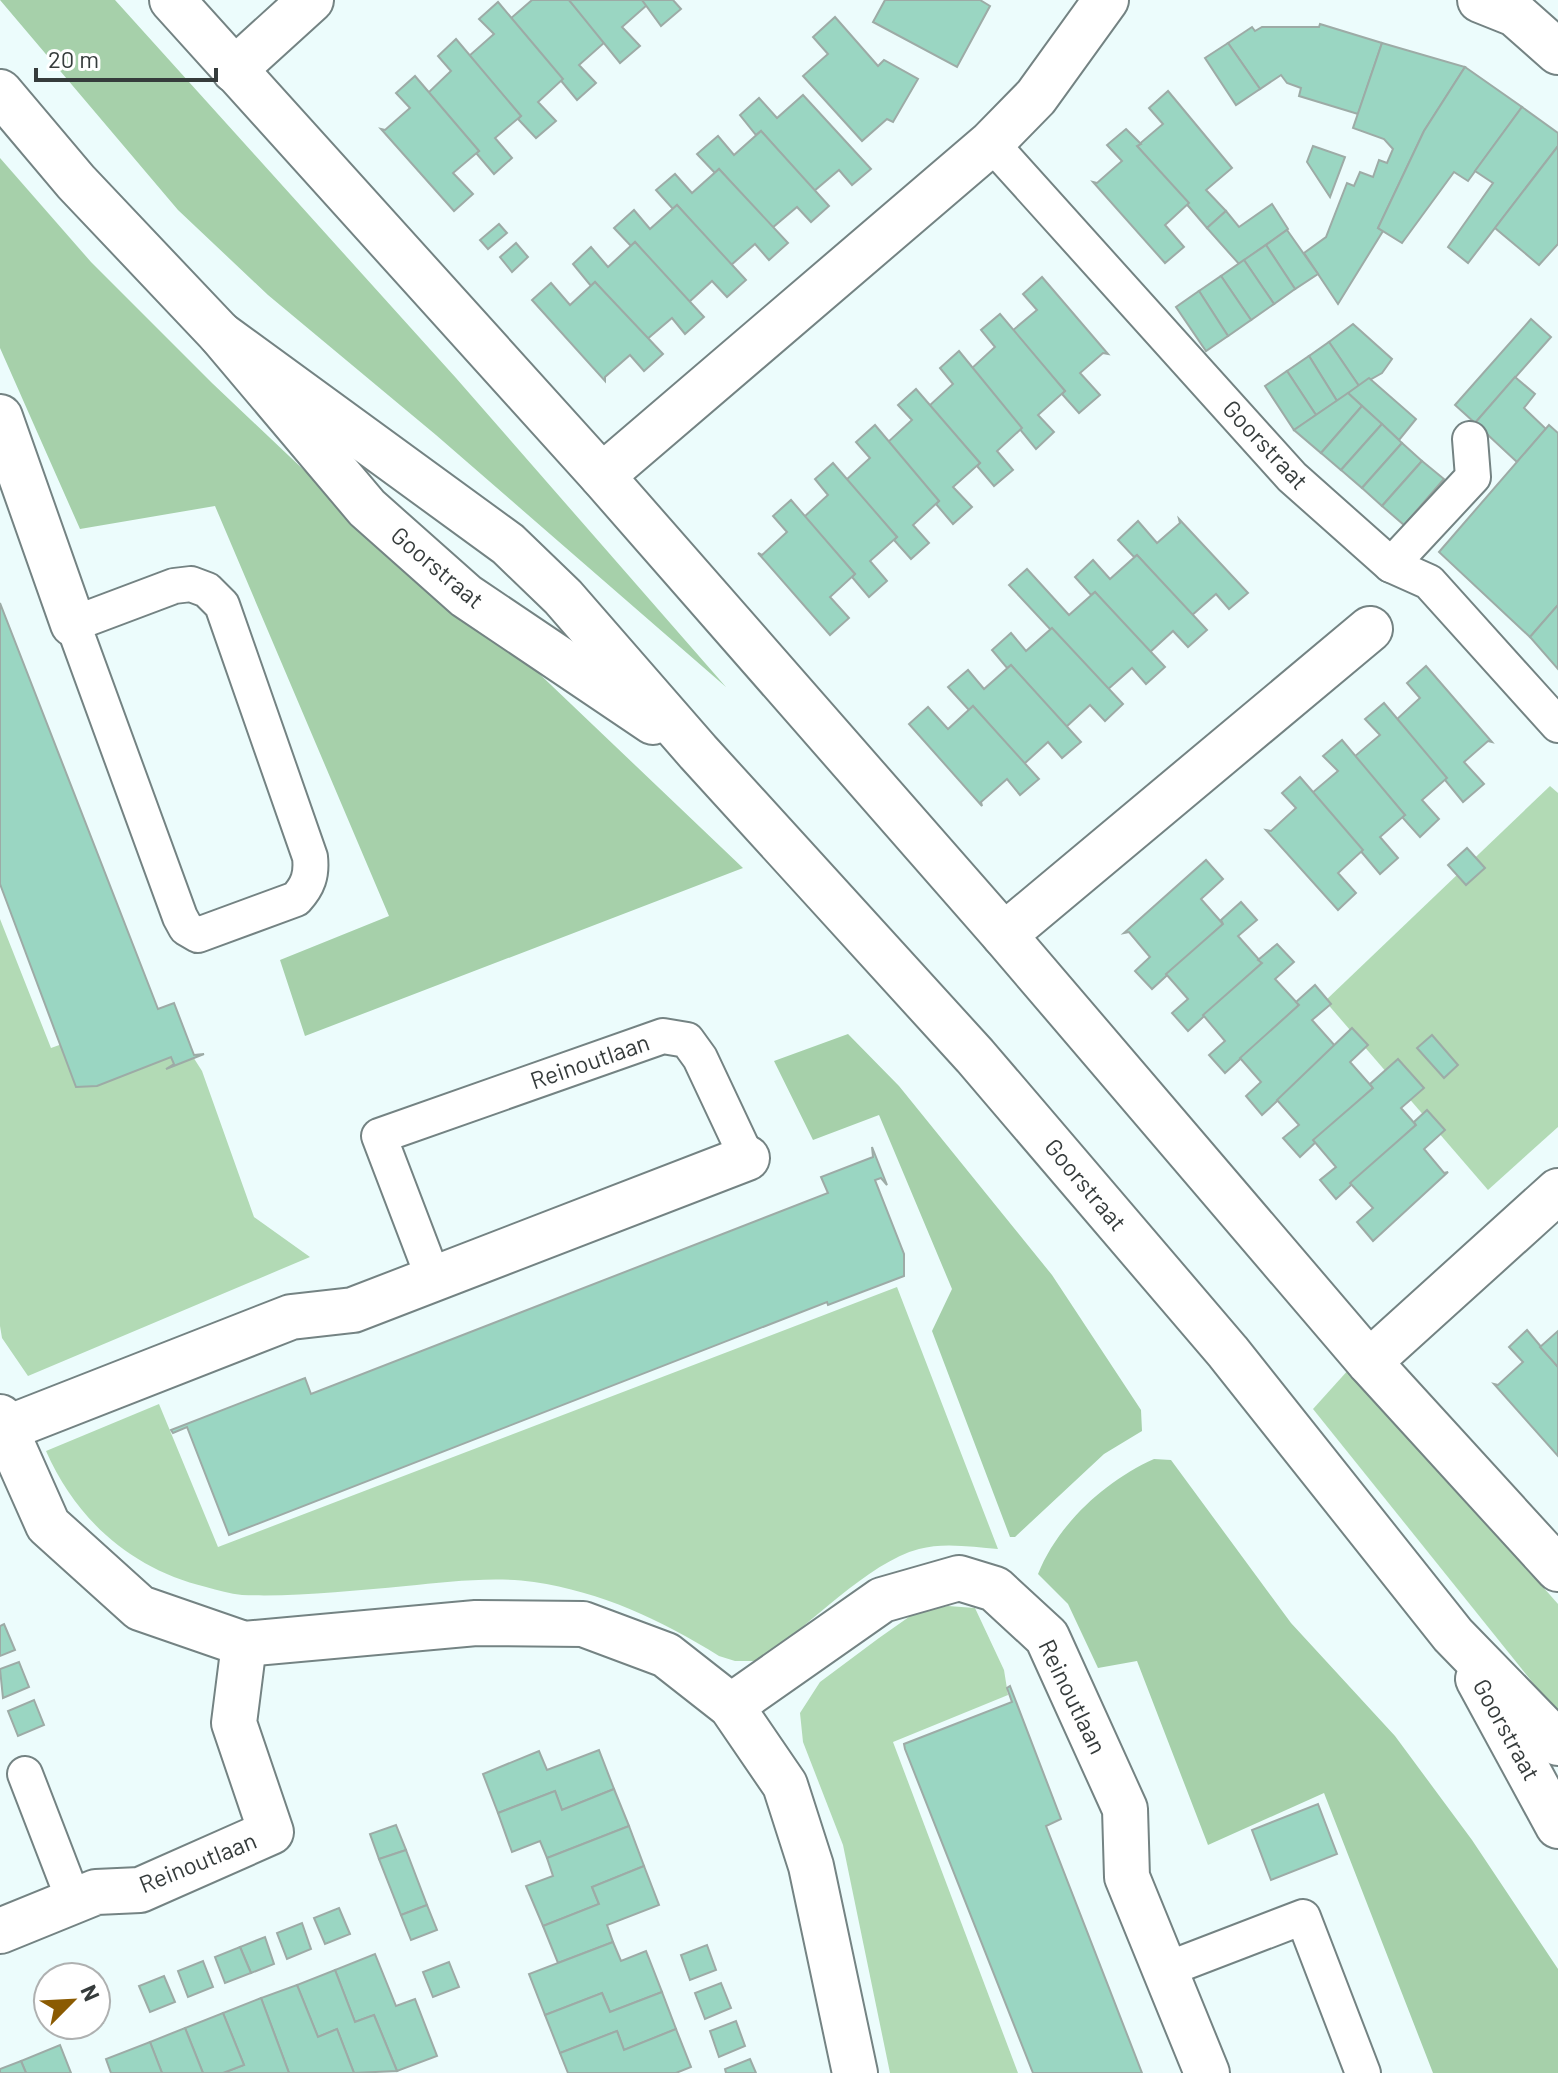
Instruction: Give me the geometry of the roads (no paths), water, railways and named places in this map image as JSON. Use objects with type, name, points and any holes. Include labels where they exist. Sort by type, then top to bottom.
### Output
[{"type":"street","points":[[172,0],[602,476],[1004,935],[1369,1362],[1558,1569]]},
{"type":"street","points":[[234,70],[311,0]]},
{"type":"street","points":[[602,476],[991,143],[1036,97],[1106,0]]},
{"type":"street","points":[[1480,0],[1515,14],[1558,52]]},
{"type":"street","name":"Goorstraat","points":[[0,92],[76,182],[220,334],[367,508],[466,596],[698,752]]},
{"type":"street","name":"Goorstraat","points":[[220,334],[508,544],[563,597],[698,752],[985,1067],[1228,1352],[1453,1635],[1558,1743]]},
{"type":"street","points":[[0,417],[73,624]]},
{"type":"street","points":[[1004,935],[1370,629]]},
{"type":"street","name":"Reinoutlaan","points":[[747,1158],[353,1310],[291,1317],[3,1423],[48,1525],[140,1608],[244,1644],[476,1623],[583,1624],[666,1655],[731,1706],[785,1785],[811,1866],[855,2073]]},
{"type":"street","points":[[1369,1362],[1558,1191]]},
{"type":"street","name":"Reinoutlaan","points":[[731,1706],[882,1600],[959,1578],[995,1589],[1047,1637],[1119,1795],[1125,1809],[1127,1877],[1207,2073]]},
{"type":"street","name":"Goorstraat","points":[[1453,1635],[1558,1826]]},
{"type":"street","name":"Reinoutlaan","points":[[0,1931],[96,1892],[140,1890],[271,1832],[234,1723],[244,1644]]},
{"type":"lane","name":"Goorstraat","points":[[991,143],[1292,477],[1391,565],[1429,582],[1558,725]]},
{"type":"lane","points":[[1391,565],[1473,477],[1470,439]]},
{"type":"lane","points":[[191,584],[207,590],[222,605],[310,857],[312,872],[305,889],[296,899],[213,932],[198,935],[186,928],[73,624],[174,586],[191,584]]},
{"type":"lane","name":"Reinoutlaan","points":[[434,1280],[379,1136],[663,1036],[687,1040],[700,1058],[747,1158]]},
{"type":"lane","points":[[25,1774],[74,1901]]},
{"type":"lane","points":[[1165,1970],[1303,1917],[1363,2073]]}]
